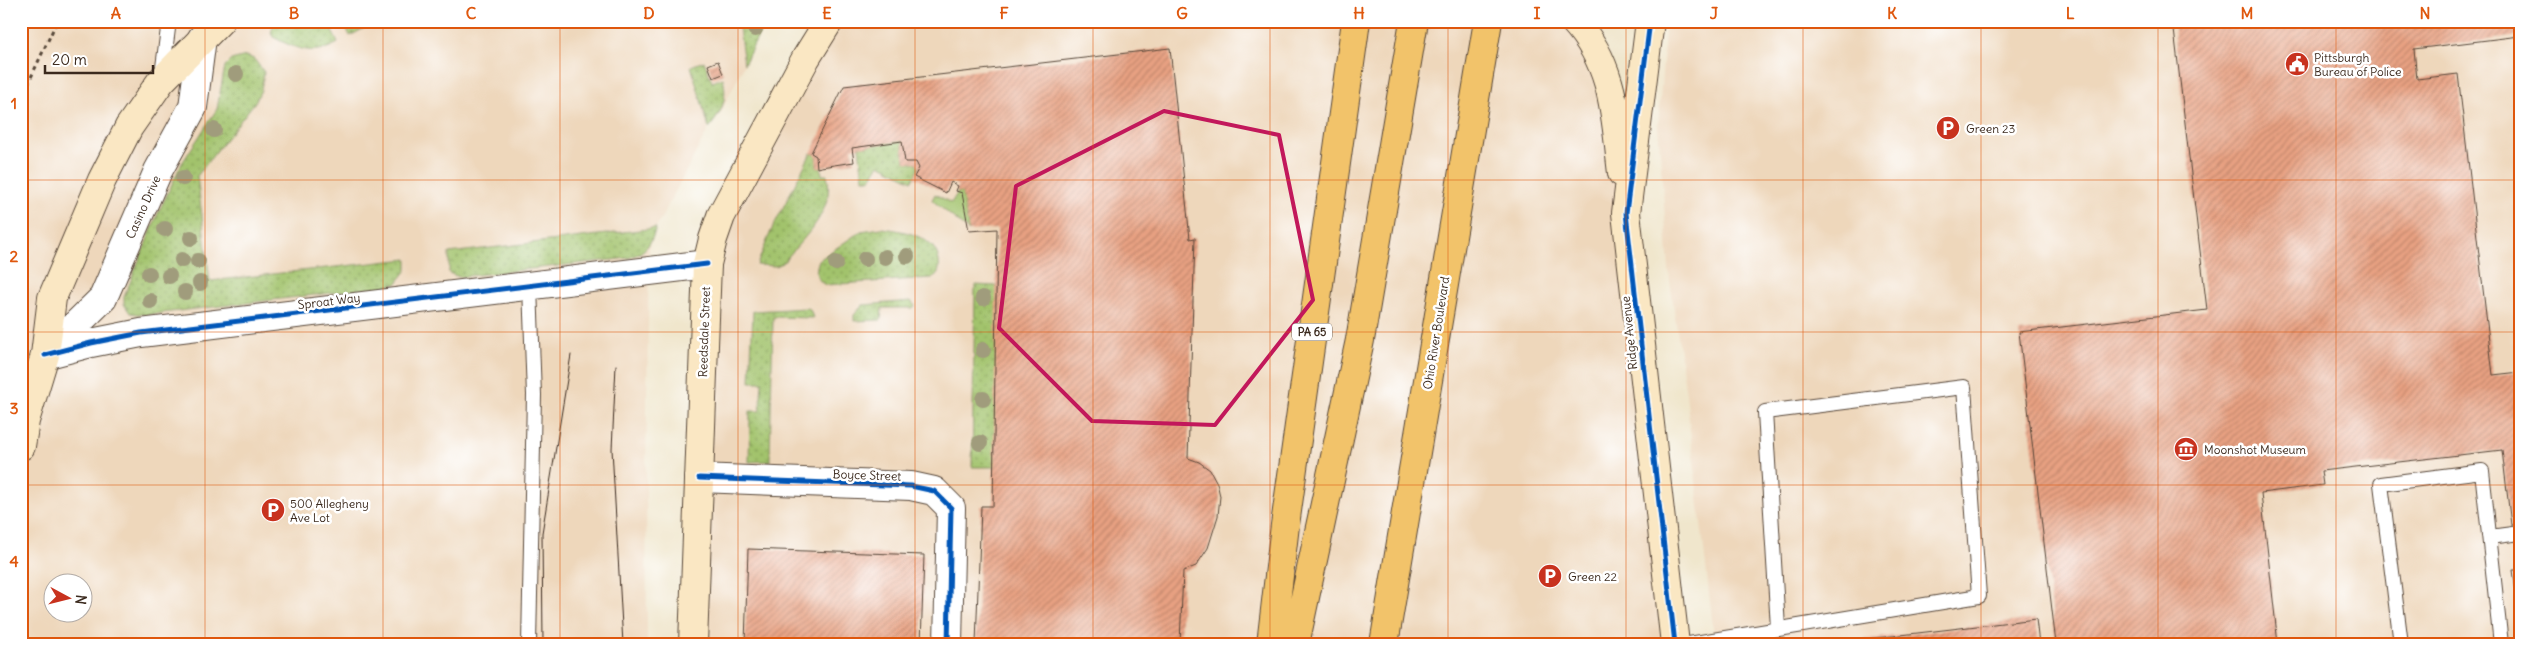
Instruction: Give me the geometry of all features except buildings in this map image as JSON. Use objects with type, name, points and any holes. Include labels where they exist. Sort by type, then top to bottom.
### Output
[{"type":"highway","name":"PA 65","points":[[1271,644],[1285,525],[1356,21]]},
{"type":"highway","points":[[1295,644],[1360,340],[1414,21]]},
{"type":"highway","name":"Ohio River Boulevard","points":[[1385,641],[1486,32]]},
{"type":"main road","points":[[805,21],[806,58]]},
{"type":"main road","name":"Reedsdale Street","points":[[693,644],[707,264],[712,240],[721,216],[806,58],[829,21]]},
{"type":"main road","points":[[1574,21],[1598,53],[1610,82],[1626,213]]},
{"type":"main road","name":"Ridge Avenue","points":[[1650,21],[1626,213],[1675,644]]},
{"type":"main road","name":"Casino Drive","points":[[21,446],[25,421],[45,355],[52,298],[102,180],[129,128],[161,81],[207,27]]},
{"type":"street","name":"Casino Drive","points":[[45,355],[103,298],[158,171],[193,107],[207,27]]},
{"type":"street","name":"Sproat Way","points":[[45,355],[141,333],[707,264]]},
{"type":"street","name":"Boyce Street","points":[[699,478],[911,486],[934,491],[951,508],[948,644]]},
{"type":"lane","points":[[161,81],[169,21]]},
{"type":"lane","points":[[529,644],[534,395],[530,287]]},
{"type":"lane","points":[[1689,644],[1979,596],[1964,387],[1766,412],[1778,628]]},
{"type":"lane","points":[[2401,644],[2381,484],[2482,471],[2502,644]]},
{"type":"lane","points":[[2490,536],[2520,533]]},
{"type":"path","points":[[21,99],[57,21]]},
{"type":"highlighted area","points":[[1164,111],[1279,135],[1313,300],[1215,425],[1092,421],[999,328],[1016,186]]},
{"type":"shaded area","points":[[21,21],[766,21],[719,116],[709,128],[656,228],[649,247],[646,475],[647,644],[21,644]]},
{"type":"shaded area","points":[[829,21],[1574,21],[1610,82],[1675,644],[693,644],[707,264]]},
{"type":"shaded area","points":[[1666,21],[2520,21],[2520,644],[1715,644],[1686,394],[1670,281],[1658,127]]},
{"type":"green space","points":[[281,21],[327,21],[338,43],[321,50],[305,50],[289,45],[273,37],[271,33],[273,26]]},
{"type":"green space","points":[[343,21],[377,21],[350,36]]},
{"type":"green space","points":[[756,21],[766,21],[744,64],[739,28]]},
{"type":"green space","points":[[246,56],[254,59],[264,72],[261,90],[255,102],[197,176],[210,281],[407,259],[407,270],[396,284],[382,287],[145,315],[130,313],[124,304],[124,297],[159,211],[182,163],[217,109],[225,66],[231,60]]},
{"type":"green space","points":[[704,61],[712,82],[723,78],[725,92],[723,105],[709,128],[691,66]]},
{"type":"green space","points":[[902,141],[905,162],[916,162],[919,168],[912,181],[879,164],[870,179],[863,179],[859,147]]},
{"type":"green space","points":[[811,153],[816,156],[817,167],[821,167],[822,175],[827,175],[829,188],[827,201],[822,212],[816,223],[783,263],[776,266],[757,265],[771,231]]},
{"type":"green space","points":[[958,192],[962,193],[969,231],[932,200],[935,194],[951,203]]},
{"type":"green space","points":[[656,228],[647,247],[629,258],[459,277],[449,273],[449,253]]},
{"type":"green space","points":[[881,228],[898,230],[925,240],[937,252],[939,261],[938,273],[932,278],[825,285],[819,280],[817,268],[819,260],[861,231]]},
{"type":"green space","points":[[975,285],[997,286],[995,467],[972,467]]},
{"type":"green space","points":[[911,301],[915,306],[913,308],[882,308],[881,320],[854,321],[854,315],[863,305]]},
{"type":"green space","points":[[810,309],[813,318],[773,317],[770,461],[749,462],[750,411],[760,411],[762,382],[750,382],[753,311]]},
{"type":"tram line","points":[[543,644],[542,533],[571,355]]},
{"type":"tram line","points":[[616,365],[612,449],[623,644]]},
{"type":"cycle path","points":[[1650,21],[1626,213],[1675,644]]},
{"type":"cycle path","points":[[45,355],[141,333],[707,264]]},
{"type":"cycle path","points":[[699,478],[911,486],[934,491],[951,508],[948,644]]},
{"type":"place","name":"Pittsburgh Bureau of Police","points":[[2297,64]]},
{"type":"place","name":"Green 23","points":[[1948,128]]},
{"type":"place","name":"Moonshot Museum","points":[[2186,449]]},
{"type":"place","name":"500 Allegheny Ave Lot","points":[[273,510]]},
{"type":"place","name":"Green 22","points":[[1550,576]]}]
